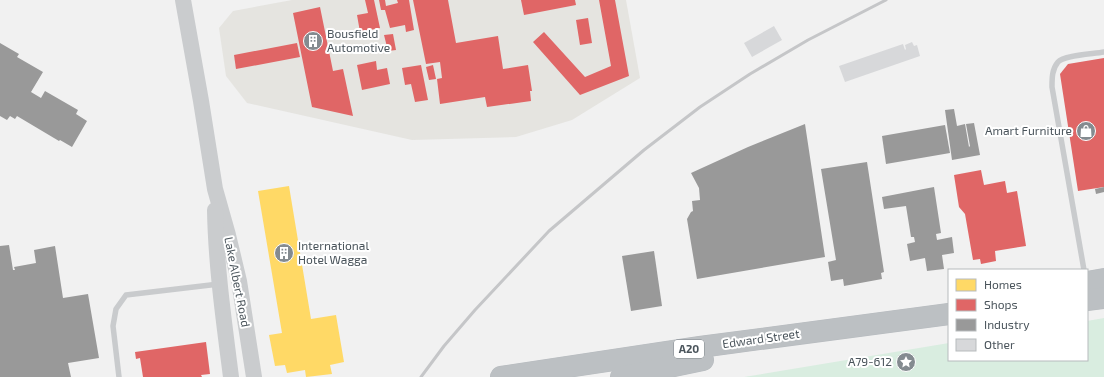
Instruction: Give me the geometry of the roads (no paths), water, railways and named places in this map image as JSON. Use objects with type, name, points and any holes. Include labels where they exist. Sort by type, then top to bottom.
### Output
[{"type":"highway","points":[[1088,282],[1104,279]]},
{"type":"highway","points":[[1088,300],[1104,298]]},
{"type":"highway","name":"Edward Street","points":[[501,377],[708,346],[948,314]]},
{"type":"highway","name":"Edward Street","points":[[621,377],[878,323]]},
{"type":"main road","name":"Lake Albert Road","points":[[183,0],[215,189],[239,281],[254,377]]},
{"type":"main road","name":"Lake Albert Road","points":[[215,189],[215,238],[231,377]]},
{"type":"lane","points":[[1084,269],[1052,86],[1052,75],[1059,61],[1067,58],[1104,52]]},
{"type":"lane","points":[[119,377],[113,326],[116,308],[126,295],[220,284]]},
{"type":"railway","points":[[421,377],[444,346],[475,310],[549,231],[644,150],[700,107],[750,74],[808,40],[886,0]]},
{"type":"place","name":"Bousfield Automotive","points":[[313,41]]},
{"type":"place","name":"Amart Furniture","points":[[1086,131]]},
{"type":"place","name":"International Hotel Wagga","points":[[284,253]]},
{"type":"place","name":"A79-612","points":[[906,362]]}]
